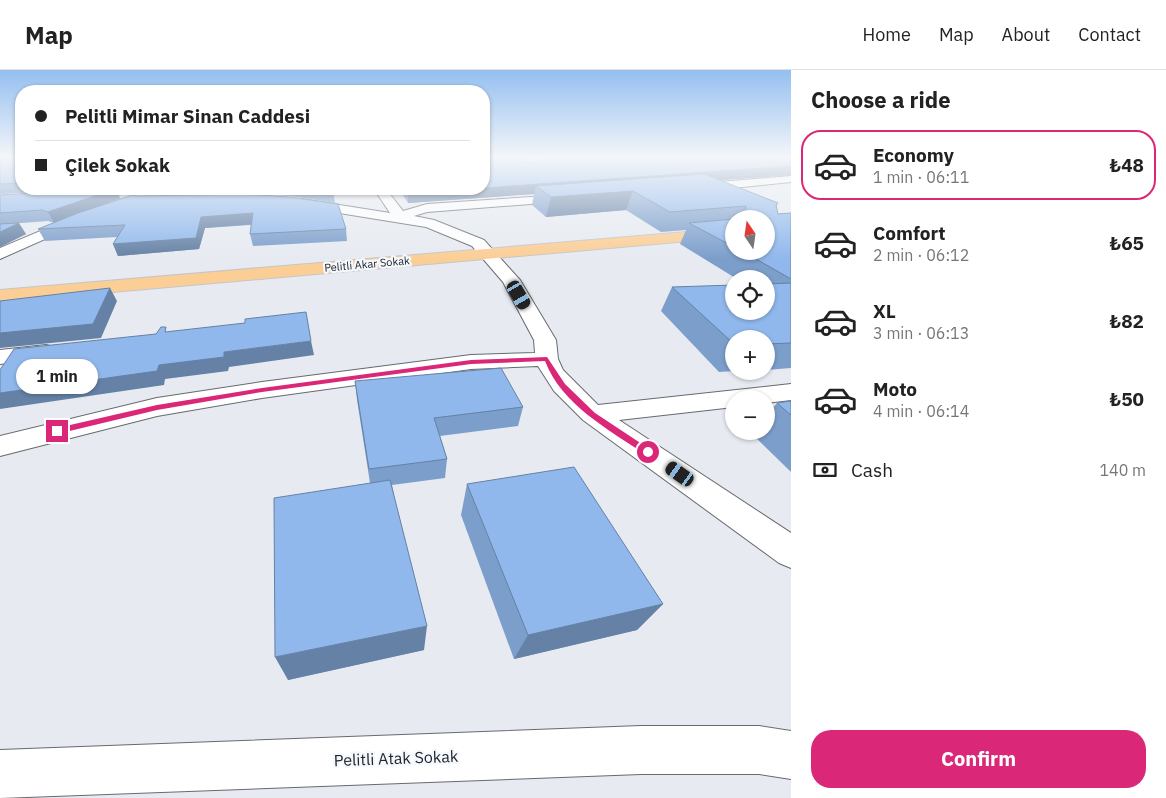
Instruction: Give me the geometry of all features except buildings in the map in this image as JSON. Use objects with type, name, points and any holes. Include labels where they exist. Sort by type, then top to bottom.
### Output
[{"type":"main road","name":"Pelitli Akar Sokak","points":[[0,296],[725,223]]},
{"type":"main road","name":"Pelitli Akar Sokak","points":[[0,283],[725,233]]},
{"type":"street","points":[[724,191],[733,195]]},
{"type":"street","points":[[401,218],[414,210],[427,208],[575,193]]},
{"type":"street","points":[[134,195],[142,201],[189,201]]},
{"type":"street","points":[[384,195],[401,218]]},
{"type":"street","points":[[281,201],[401,218],[435,225],[483,248],[511,280],[545,340],[547,359],[552,372],[562,386],[592,414],[791,552]]},
{"type":"street","points":[[0,254],[88,215]]},
{"type":"street","points":[[18,229],[63,226]]},
{"type":"street","points":[[0,357],[67,350]]},
{"type":"street","points":[[0,446],[157,407],[262,390],[471,362],[547,359]]},
{"type":"street","points":[[592,414],[791,392]]},
{"type":"street","name":"Pelitli Atak Sokak","points":[[0,774],[641,750],[759,750],[791,755]]},
{"type":"route","points":[[57,431],[157,407],[262,390],[471,362],[547,359],[552,372],[562,386],[592,414],[648,452]]}]
